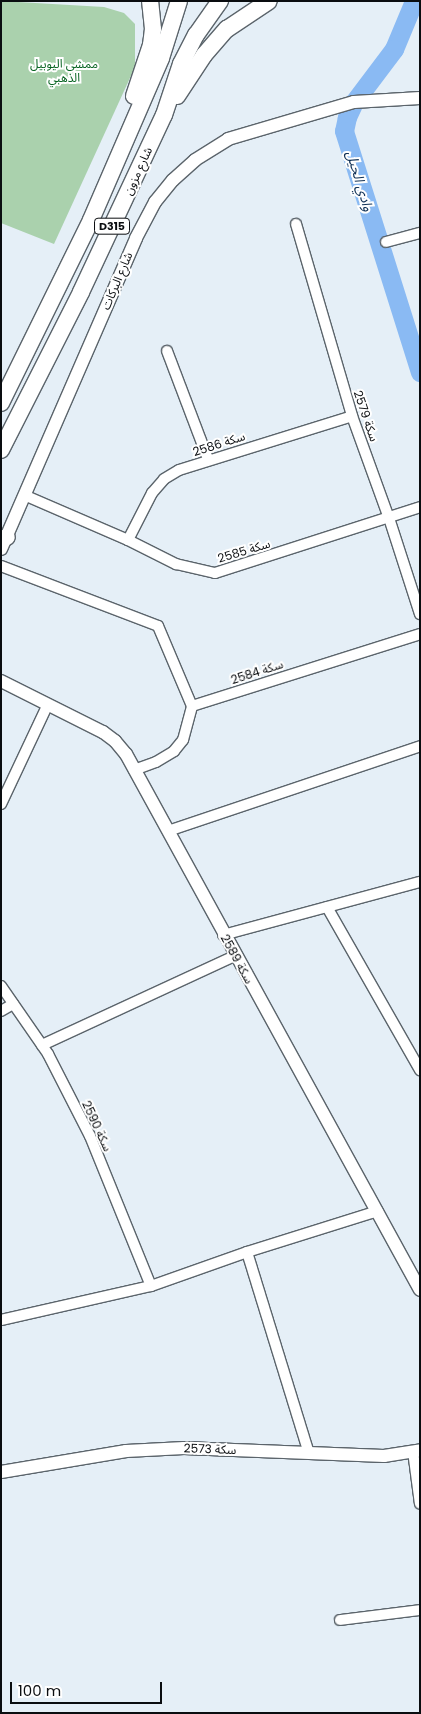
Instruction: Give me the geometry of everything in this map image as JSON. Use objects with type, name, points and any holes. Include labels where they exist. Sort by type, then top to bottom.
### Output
[{"type":"main road","points":[[120,152],[126,124],[151,45],[154,29],[150,1]]},
{"type":"main road","name":"شارع مزون","points":[[1,403],[91,220],[161,58],[179,1]]},
{"type":"main road","name":"شارع مزون","points":[[1,450],[81,292],[164,115],[185,56],[196,35],[220,1]]},
{"type":"main road","points":[[164,115],[204,55],[227,29],[269,1]]},
{"type":"main road","points":[[1,461],[18,418]]},
{"type":"street","name":"شارع البركات","points":[[3,542],[136,238],[155,202],[174,180],[195,160],[228,140],[354,102],[420,98]]},
{"type":"street","name":"سكة 2579","points":[[296,224],[352,416],[390,518],[420,614]]},
{"type":"street","points":[[386,242],[420,234]]},
{"type":"street","points":[[167,352],[208,459]]},
{"type":"street","name":"سكة 2586","points":[[128,540],[152,493],[164,479],[179,470],[208,459],[352,416]]},
{"type":"street","name":"سكة 2585","points":[[24,495],[128,540],[176,564],[215,573],[420,507]]},
{"type":"street","points":[[1,566],[158,626],[192,706],[183,740],[174,751],[156,762],[134,770]]},
{"type":"street","name":"سكة 2584","points":[[192,706],[420,634]]},
{"type":"street","name":"سكة 2589","points":[[1,681],[86,722],[115,741],[126,754],[223,935],[378,1211],[420,1290]]},
{"type":"street","points":[[1,804],[48,704]]},
{"type":"street","points":[[168,831],[420,746]]},
{"type":"street","points":[[223,935],[420,882]]},
{"type":"street","points":[[327,908],[420,1070]]},
{"type":"street","points":[[42,1045],[235,956]]},
{"type":"street","name":"سكة 2590","points":[[1,986],[42,1045],[90,1136],[151,1286]]},
{"type":"street","points":[[1,1011],[13,1004]]},
{"type":"street","points":[[1,1320],[151,1286],[247,1252],[378,1211]]},
{"type":"street","points":[[247,1252],[309,1452]]},
{"type":"street","name":"سكة 2573","points":[[1,1472],[136,1451],[184,1448],[384,1456],[416,1451]]},
{"type":"street","points":[[416,1451],[420,1504]]},
{"type":"street","points":[[340,1620],[420,1610]]},
{"type":"green space","name":"ممشى اليوبيل الذهبي","points":[[1,1],[104,7],[124,13],[135,24],[135,67],[54,244],[1,223]]},
{"type":"waterway","name":"وادي الحيل","points":[[414,1],[394,49],[354,102],[347,117],[344,131],[420,372]]}]
